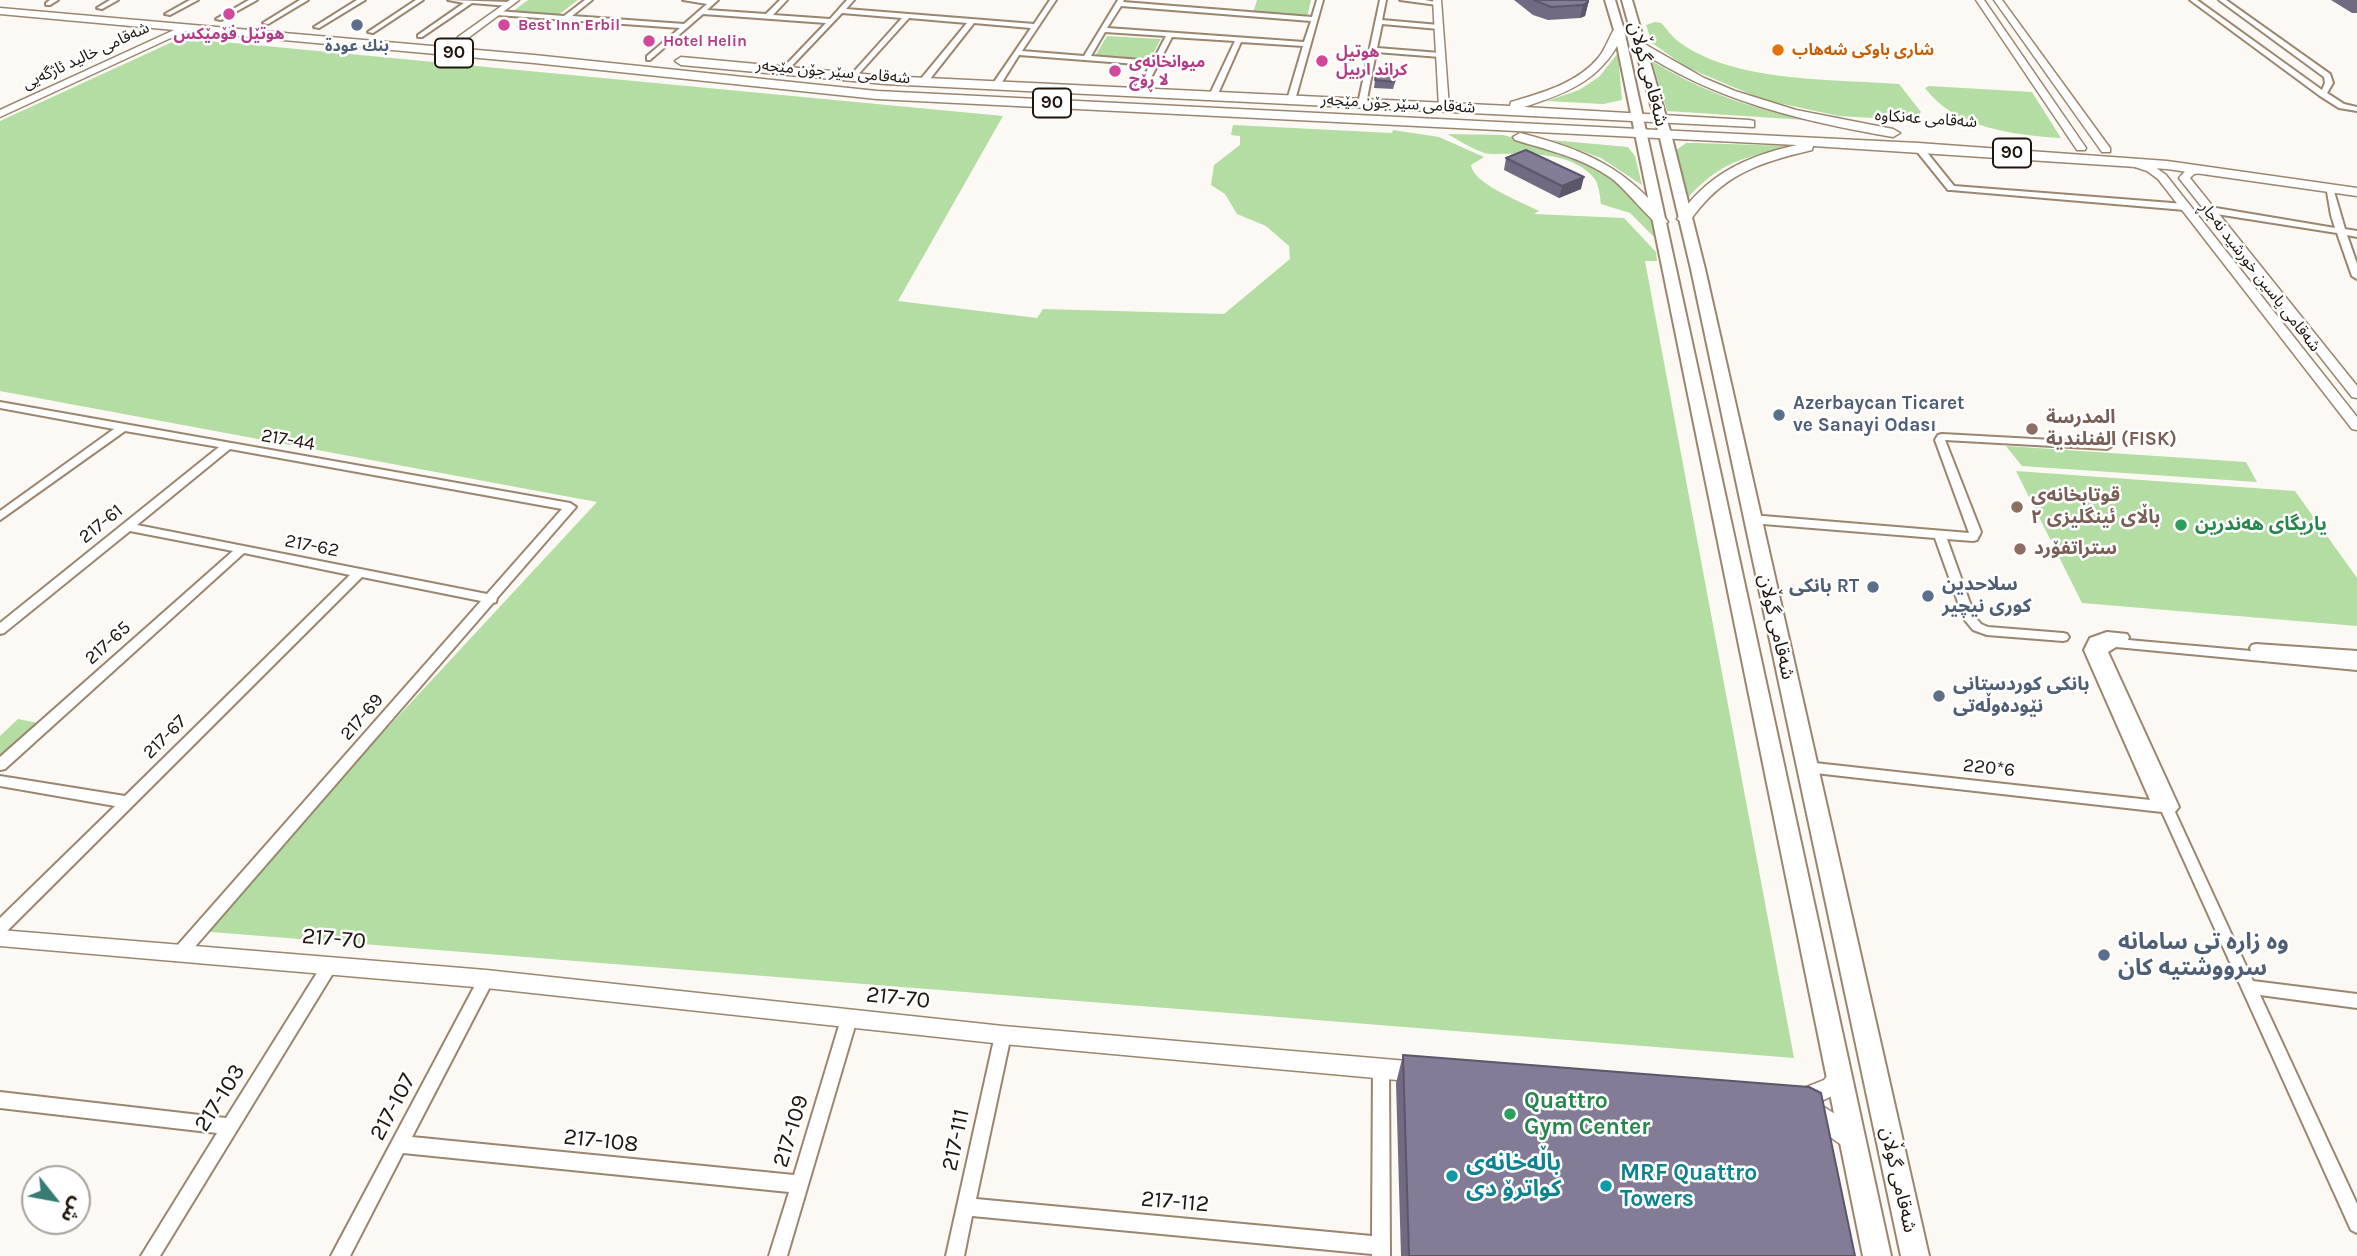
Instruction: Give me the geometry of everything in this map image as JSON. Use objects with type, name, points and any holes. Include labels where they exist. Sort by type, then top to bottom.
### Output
[{"type":"highway","name":"شەقامی سێر جۆن مێجەر","points":[[6,0],[461,39],[853,78],[1659,117]]},
{"type":"highway","name":"شەقامی سێر جۆن مێجەر","points":[[0,11],[534,59],[877,96],[1665,134]]},
{"type":"highway","points":[[1482,110],[1516,105],[1579,81],[1607,57],[1619,30]]},
{"type":"highway","points":[[1641,46],[1697,79],[1743,100],[1805,117],[1899,134]]},
{"type":"highway","points":[[534,59],[553,55],[555,50],[549,48]]},
{"type":"highway","points":[[569,63],[566,60],[572,55],[589,52]]},
{"type":"highway","name":"شەقامی عەنکاوە","points":[[1659,117],[2106,150],[2197,160],[2357,184]]},
{"type":"highway","points":[[1477,125],[1546,143],[1595,161],[1641,196],[1661,222]]},
{"type":"highway","name":"شەقامی عەنکاوە","points":[[1665,134],[1839,142],[2127,162],[2206,170],[2357,192]]},
{"type":"highway","points":[[1685,219],[1695,201],[1723,176],[1769,157],[1839,142]]},
{"type":"main road","name":"شەقامی گوڵان","points":[[1610,0],[1661,222],[1877,1256]]},
{"type":"main road","name":"شەقامی گوڵان","points":[[1627,0],[1665,134],[1685,219],[1915,1256]]},
{"type":"main road","points":[[1716,488],[1717,483],[1730,480],[1740,484],[1745,490]]},
{"type":"street","points":[[100,8],[115,0]]},
{"type":"street","points":[[167,14],[195,0]]},
{"type":"street","points":[[219,19],[254,0]]},
{"type":"street","points":[[266,23],[305,0]]},
{"type":"street","points":[[317,27],[362,0]]},
{"type":"street","points":[[371,32],[420,0]]},
{"type":"street","points":[[451,0],[512,2]]},
{"type":"street","points":[[565,18],[589,0]]},
{"type":"street","points":[[686,0],[714,1]]},
{"type":"street","points":[[767,17],[785,0]]},
{"type":"street","points":[[785,71],[851,0]]},
{"type":"street","points":[[1181,9],[1186,0]]},
{"type":"street","points":[[1292,100],[1320,0]]},
{"type":"street","points":[[1363,104],[1383,0]]},
{"type":"street","points":[[1403,0],[1437,1],[1444,107]]},
{"type":"street","points":[[1980,0],[2081,148]]},
{"type":"street","points":[[1998,0],[2106,150]]},
{"type":"street","points":[[2193,0],[2323,94],[2342,106],[2357,109]]},
{"type":"street","points":[[2222,0],[2327,76],[2329,80],[2323,94]]},
{"type":"street","points":[[420,36],[471,1]]},
{"type":"street","points":[[650,58],[714,1]]},
{"type":"street","points":[[996,85],[1050,1]]},
{"type":"street","points":[[461,39],[512,2]]},
{"type":"street","points":[[1086,58],[1120,2],[1181,9],[1246,10],[1314,19]]},
{"type":"street","points":[[841,11],[1035,26]]},
{"type":"street","points":[[702,12],[831,21]]},
{"type":"street","points":[[497,13],[686,26]]},
{"type":"street","points":[[853,78],[907,16]]},
{"type":"street","points":[[923,82],[972,21]]},
{"type":"street","points":[[1379,23],[1439,27]]},
{"type":"street","name":"شەقامی خالید ئاژگەیی","points":[[0,114],[186,28]]},
{"type":"street","points":[[1102,30],[1307,44]]},
{"type":"street","points":[[1139,93],[1170,35]]},
{"type":"street","points":[[1213,96],[1239,39]]},
{"type":"street","points":[[1374,50],[1440,55]]},
{"type":"street","points":[[1017,53],[1155,63]]},
{"type":"street","points":[[2073,135],[2088,139],[2097,137]]},
{"type":"street","points":[[1918,147],[1951,188],[2185,207]]},
{"type":"street","name":"شەقامی یاسین خورشید نەجاڕ","points":[[2127,162],[2156,171],[2166,182],[2357,426]]},
{"type":"street","name":"شەقامی یاسین خورشید نەجاڕ","points":[[2206,170],[2185,174],[2184,178],[2357,394]]},
{"type":"street","points":[[2166,182],[2174,179],[2188,184]]},
{"type":"street","points":[[2329,188],[2340,231],[2357,276]]},
{"type":"street","points":[[2210,210],[2357,234]]},
{"type":"street","name":"217-44","points":[[0,405],[570,507]]},
{"type":"street","points":[[0,516],[122,428]]},
{"type":"street","points":[[1751,519],[1970,537],[1976,534],[1940,440],[1942,437],[2107,446]]},
{"type":"street","name":"217-61","points":[[0,629],[226,447]]},
{"type":"street","name":"217-69","points":[[181,952],[570,507]]},
{"type":"street","name":"217-62","points":[[126,526],[492,599]]},
{"type":"street","points":[[1940,535],[1970,619],[1977,627],[1987,631],[2063,637]]},
{"type":"street","name":"217-65","points":[[0,765],[241,550]]},
{"type":"street","name":"217-67","points":[[0,928],[358,574]]},
{"type":"street","points":[[2357,656],[2107,635],[2096,639],[2090,647],[2357,1224]]},
{"type":"street","points":[[2166,807],[2102,653],[2104,647],[2121,643],[2357,665]]},
{"type":"street","name":"220*6","points":[[1806,767],[2166,807]]},
{"type":"street","points":[[0,781],[127,802]]},
{"type":"street","name":"217-70","points":[[0,937],[486,979],[1003,1035],[1440,1073]]},
{"type":"street","name":"217-103","points":[[150,1256],[330,965]]},
{"type":"street","name":"217-107","points":[[340,1256],[486,979]]},
{"type":"street","points":[[2249,987],[2357,1002]]},
{"type":"street","name":"217-109","points":[[778,1256],[849,1019]]},
{"type":"street","name":"217-111","points":[[955,1256],[1003,1035]]},
{"type":"street","points":[[1381,1069],[1381,1251]]},
{"type":"street","points":[[1840,1076],[1832,1087],[1785,1101],[1827,1120],[1855,1145]]},
{"type":"street","points":[[0,1100],[229,1126]]},
{"type":"street","name":"217-108","points":[[399,1144],[799,1184]]},
{"type":"street","name":"217-112","points":[[965,1207],[1381,1251]]},
{"type":"green space","points":[[528,0],[578,0],[558,15],[512,12]]},
{"type":"green space","points":[[1257,0],[1311,0],[1307,17],[1253,13]]},
{"type":"green space","points":[[1661,23],[1679,42],[1728,65],[1785,76],[1899,84],[1921,112],[1918,117],[1909,120],[1839,116],[1764,100],[1686,67],[1652,43],[1646,25]]},
{"type":"green space","points":[[1107,36],[1161,39],[1149,61],[1095,56]]},
{"type":"green space","points":[[181,38],[1003,116],[898,301],[1037,318],[1043,309],[1224,314],[1290,259],[1289,246],[1266,226],[1237,214],[1225,194],[1211,185],[1214,165],[1240,145],[1240,136],[1231,135],[1233,125],[1392,133],[1393,130],[1439,137],[1484,157],[1471,165],[1480,179],[1539,211],[1534,214],[1624,218],[1656,252],[1657,261],[1645,261],[1794,1058],[199,931],[597,502],[0,391],[0,121]]},
{"type":"green space","points":[[1618,53],[1622,100],[1603,104],[1547,101],[1579,90],[1599,77]]},
{"type":"green space","points":[[1652,61],[1726,97],[1806,120],[1667,111]]},
{"type":"green space","points":[[1929,86],[2032,92],[2061,138],[2024,135],[1969,121],[1937,102],[1925,88]]},
{"type":"green space","points":[[1447,134],[1503,135],[1562,151],[1612,176],[1653,215],[1657,240],[1630,213],[1601,204],[1594,178],[1573,162],[1532,154],[1487,153]]},
{"type":"green space","points":[[1551,140],[1628,147],[1635,156],[1642,185],[1601,158]]},
{"type":"green space","points":[[1686,143],[1790,146],[1721,169],[1686,200],[1675,151]]},
{"type":"green space","points":[[2006,446],[2246,462],[2257,482],[2022,466]]},
{"type":"green space","name":"یاریگای هەندرین","points":[[2016,471],[2295,491],[2357,578],[2357,626],[2082,603]]},
{"type":"green space","points":[[18,719],[38,723],[0,758],[0,736]]},
{"type":"building","points":[[1534,0],[1588,2],[1583,5],[1551,7]]},
{"type":"building","points":[[1378,67],[1398,69],[1394,82],[1375,80]]},
{"type":"building","points":[[1526,150],[1584,177],[1562,186],[1506,158]]},
{"type":"building","name":"MRF Quattro Towers","points":[[1403,1055],[1809,1087],[1821,1093],[1855,1256],[1409,1256]]},
{"type":"place","name":"هوتێل فۆمێکس","points":[[229,14]]},
{"type":"place","name":"بنك عودة","points":[[357,25]]},
{"type":"place","name":"Best Inn Erbil","points":[[504,25]]},
{"type":"place","name":"Hotel Helin","points":[[649,41]]},
{"type":"place","name":"شاری باوکی شەھاب","points":[[1778,50]]},
{"type":"place","name":"هوتيل كراند اربيل","points":[[1322,61]]},
{"type":"place","name":"میوانخانەی لا ڕۆچ","points":[[1115,71]]},
{"type":"place","name":"Azerbaycan Ticaret ve Sanayi Odası","points":[[1779,415]]},
{"type":"place","name":"المدرسة الفنلندية (FISK)","points":[[2032,429]]},
{"type":"place","name":"قوتابخانەی باڵای ئینگلیزی ۲","points":[[2017,507]]},
{"type":"place","name":"یاریگای هەندرین","points":[[2181,525]]},
{"type":"place","name":"ستراتفۆرد","points":[[2020,549]]},
{"type":"place","name":"بانكی RT","points":[[1873,587]]},
{"type":"place","name":"سلاحدین كوری نیچیر","points":[[1928,596]]},
{"type":"place","name":"بانکی کوردستانی نێودەوڵەتی","points":[[1939,696]]},
{"type":"place","name":"وه زاره تى سامانه سرووشتيه كان","points":[[2104,955]]},
{"type":"place","name":"Quattro Gym Center","points":[[1510,1114]]},
{"type":"place","name":"باڵەخانەی کواترۆ دی","points":[[1452,1176]]},
{"type":"place","name":"MRF Quattro Towers","points":[[1606,1186]]}]
